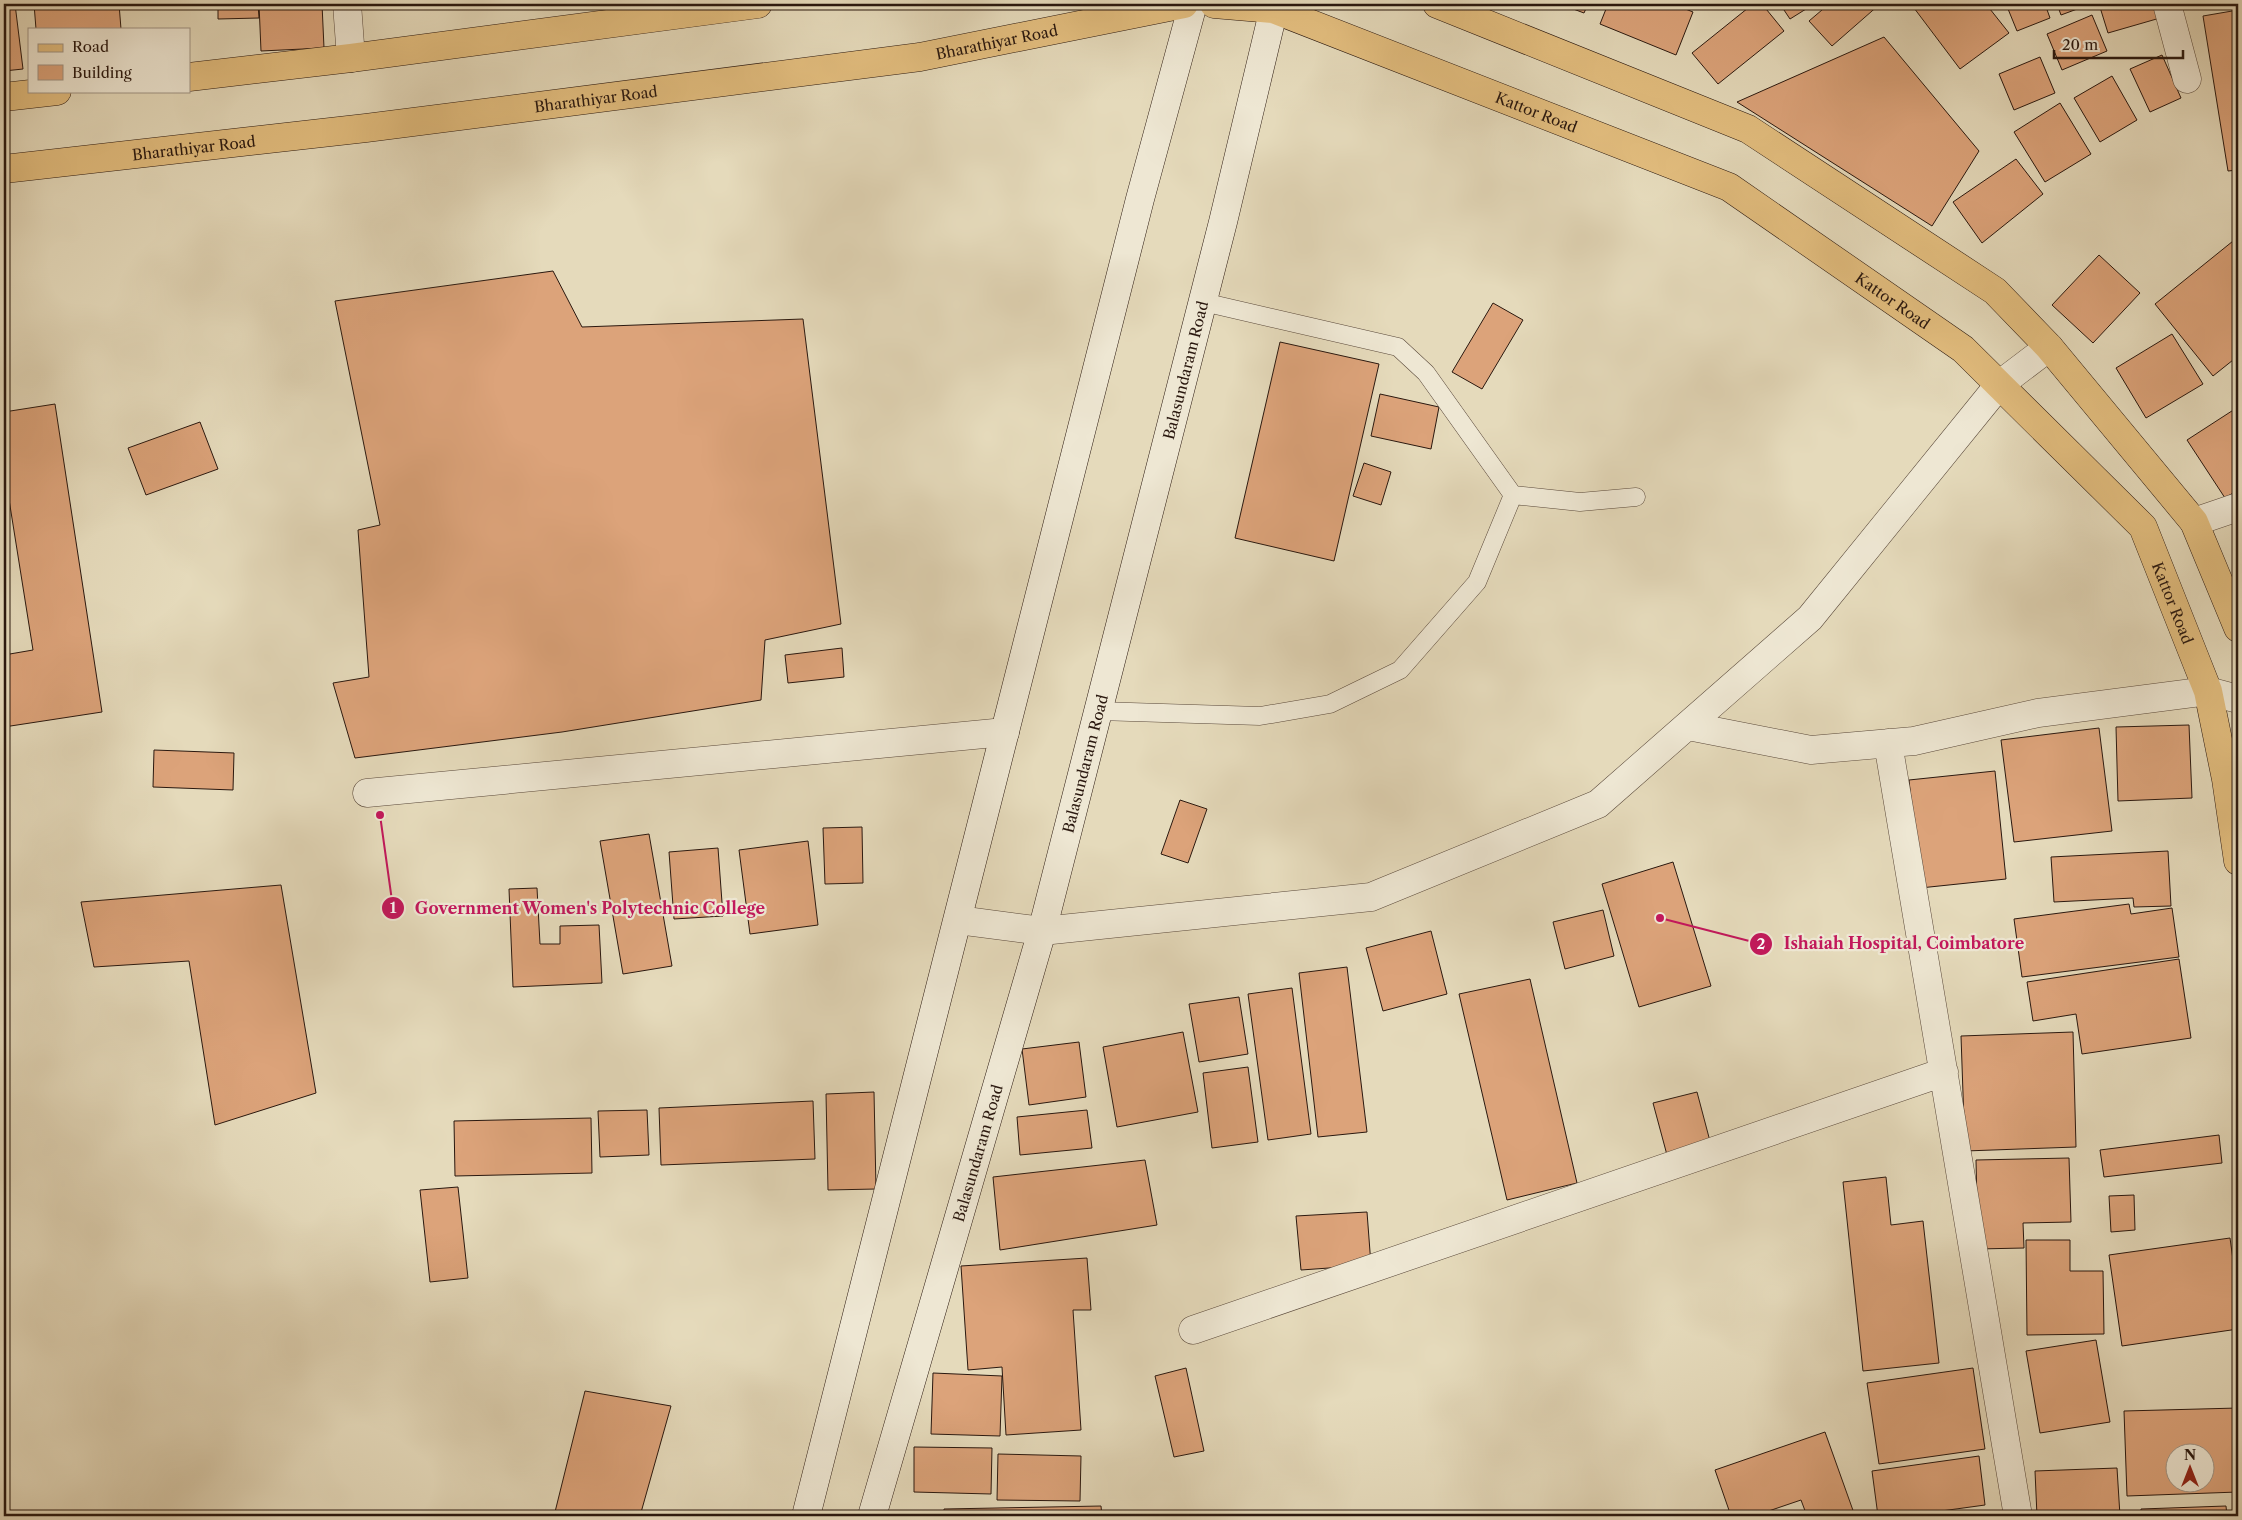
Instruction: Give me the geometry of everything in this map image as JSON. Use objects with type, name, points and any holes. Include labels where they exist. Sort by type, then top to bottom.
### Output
[{"type":"main road","points":[[190,77],[351,58],[758,4]]},
{"type":"main road","name":"Bharathiyar Road","points":[[4,169],[366,128],[920,57],[1184,4]]},
{"type":"main road","points":[[1214,4],[1274,6]]},
{"type":"main road","points":[[1437,4],[1748,129],[1995,291],[2049,347],[2194,522],[2238,628]]},
{"type":"main road","name":"Kattor Road","points":[[1274,6],[1729,187],[1963,349],[2143,527],[2208,691],[2226,779],[2238,861]]},
{"type":"main road","points":[[4,97],[49,92]]},
{"type":"street","points":[[347,4],[351,58]]},
{"type":"street","points":[[806,1516],[1138,208],[1193,4]]},
{"type":"street","points":[[2167,4],[2187,79]]},
{"type":"street","name":"Balasundaram Road","points":[[872,1516],[1042,931],[1202,302],[1274,6]]},
{"type":"street","points":[[958,920],[1042,931],[1371,897],[1598,804],[1810,618],[1999,385],[2049,347]]},
{"type":"street","points":[[2194,522],[2238,507]]},
{"type":"street","points":[[1688,726],[1812,750],[1914,741],[2038,713],[2208,691],[2238,699]]},
{"type":"street","points":[[367,794],[1005,732]]},
{"type":"street","points":[[1888,743],[2018,1516]]},
{"type":"street","points":[[1193,1330],[1944,1072]]},
{"type":"lane","points":[[1202,302],[1398,347],[1426,373],[1513,495],[1580,502],[1636,498]]},
{"type":"lane","points":[[1098,711],[1260,716],[1330,704],[1400,670],[1477,582],[1513,495]]},
{"type":"building","points":[[4,4],[15,4],[23,69],[4,71]]},
{"type":"building","points":[[34,4],[119,4],[121,28],[36,28]]},
{"type":"building","points":[[218,4],[258,4],[259,18],[218,19]]},
{"type":"building","points":[[259,4],[322,4],[324,48],[261,51]]},
{"type":"building","points":[[516,4],[620,4],[516,9]]},
{"type":"building","points":[[1560,4],[1588,4],[1584,13]]},
{"type":"building","points":[[1608,4],[1673,4],[1693,12],[1676,55],[1600,24]]},
{"type":"building","points":[[1753,4],[1762,4],[1784,31],[1718,84],[1692,53]]},
{"type":"building","points":[[1780,4],[1814,4],[1790,19]]},
{"type":"building","points":[[1829,4],[1880,4],[1832,46],[1809,21]]},
{"type":"building","points":[[1911,4],[1986,4],[2009,33],[1960,69]]},
{"type":"building","points":[[2006,4],[2045,4],[2050,18],[2017,31]]},
{"type":"building","points":[[2057,4],[2087,4],[2088,5],[2061,15]]},
{"type":"building","points":[[2099,4],[2155,4],[2160,18],[2108,33]]},
{"type":"building","points":[[2238,10],[2238,170],[2228,171],[2203,16]]},
{"type":"building","points":[[2092,15],[2107,51],[2062,70],[2047,34]]},
{"type":"building","points":[[1884,37],[1979,151],[1932,226],[1737,102]]},
{"type":"building","points":[[2162,55],[2181,98],[2150,112],[2130,69]]},
{"type":"building","points":[[2040,57],[2055,93],[2014,110],[1999,74]]},
{"type":"building","points":[[2112,76],[2137,120],[2100,142],[2074,98]]},
{"type":"building","points":[[2060,103],[2091,154],[2045,182],[2014,132]]},
{"type":"building","points":[[2016,159],[2043,194],[1982,243],[1953,202]]},
{"type":"building","points":[[2238,237],[2238,356],[2213,376],[2155,304]]},
{"type":"building","points":[[2099,255],[2140,293],[2093,343],[2052,305]]},
{"type":"building","points":[[553,271],[582,327],[803,319],[841,624],[765,640],[761,700],[562,732],[355,758],[333,683],[369,677],[358,530],[380,525],[335,301]]},
{"type":"building","points":[[1493,303],[1523,320],[1482,389],[1452,372]]},
{"type":"building","points":[[2172,334],[2203,384],[2146,418],[2116,368]]},
{"type":"building","points":[[1280,342],[1379,364],[1334,561],[1235,538]]},
{"type":"building","points":[[1380,394],[1439,407],[1431,449],[1371,436]]},
{"type":"building","points":[[55,404],[102,712],[4,727],[4,655],[33,650],[4,468],[4,412]]},
{"type":"building","points":[[2238,407],[2238,490],[2225,498],[2187,440]]},
{"type":"building","points":[[200,422],[218,469],[146,495],[128,448]]},
{"type":"building","points":[[1364,463],[1391,472],[1381,505],[1353,496]]},
{"type":"building","points":[[842,648],[844,677],[788,683],[785,655]]},
{"type":"building","points":[[2189,725],[2192,798],[2118,801],[2116,727]]},
{"type":"building","points":[[2099,728],[2112,831],[2014,842],[2001,740]]},
{"type":"building","points":[[154,750],[234,753],[233,790],[153,787]]},
{"type":"building","points":[[1995,771],[2006,879],[1920,888],[1909,780]]},
{"type":"building","points":[[1180,800],[1207,809],[1188,863],[1161,854]]},
{"type":"building","points":[[862,827],[863,883],[825,884],[823,828]]},
{"type":"building","points":[[649,834],[672,966],[623,974],[600,841]]},
{"type":"building","points":[[808,841],[818,925],[750,934],[739,850]]},
{"type":"building","points":[[718,848],[723,916],[674,919],[669,852]]},
{"type":"building","points":[[2168,851],[2171,906],[2134,907],[2133,898],[2054,902],[2051,857]]},
{"type":"building","points":[[1673,862],[1711,986],[1639,1007],[1602,884]]},
{"type":"building","points":[[281,885],[316,1093],[215,1125],[189,961],[94,967],[81,902]]},
{"type":"building","points":[[537,888],[540,944],[560,944],[560,926],[599,925],[602,983],[513,987],[509,889]]},
{"type":"building","points":[[2129,904],[2131,914],[2172,908],[2179,957],[2022,977],[2014,919]]},
{"type":"building","points":[[1603,910],[1614,956],[1565,969],[1553,922]]},
{"type":"building","points":[[1431,931],[1447,994],[1383,1011],[1366,948]]},
{"type":"building","points":[[2179,959],[2191,1038],[2082,1054],[2076,1014],[2033,1021],[2027,982]]},
{"type":"building","points":[[1347,967],[1367,1132],[1318,1137],[1299,973]]},
{"type":"building","points":[[1530,979],[1577,1183],[1507,1200],[1459,994]]},
{"type":"building","points":[[1292,988],[1311,1134],[1268,1140],[1248,994]]},
{"type":"building","points":[[1239,997],[1248,1054],[1199,1062],[1189,1004]]},
{"type":"building","points":[[1183,1032],[1198,1112],[1117,1127],[1103,1047]]},
{"type":"building","points":[[2073,1032],[2076,1147],[1965,1151],[1961,1036]]},
{"type":"building","points":[[1079,1042],[1086,1097],[1029,1105],[1022,1049]]},
{"type":"building","points":[[1248,1067],[1258,1142],[1212,1148],[1203,1073]]},
{"type":"building","points":[[874,1092],[876,1189],[828,1190],[826,1094]]},
{"type":"building","points":[[1697,1092],[1711,1145],[1667,1155],[1653,1103]]},
{"type":"building","points":[[813,1101],[815,1159],[661,1165],[659,1108]]},
{"type":"building","points":[[647,1110],[649,1155],[600,1157],[598,1111]]},
{"type":"building","points":[[1087,1110],[1092,1148],[1020,1155],[1017,1117]]},
{"type":"building","points":[[591,1118],[592,1173],[455,1176],[454,1121]]},
{"type":"building","points":[[2219,1135],[2222,1163],[2104,1177],[2100,1150]]},
{"type":"building","points":[[2069,1158],[2071,1222],[2023,1223],[2024,1248],[1978,1249],[1976,1160]]},
{"type":"building","points":[[1145,1160],[1157,1225],[1000,1250],[993,1177]]},
{"type":"building","points":[[1886,1177],[1891,1225],[1923,1221],[1939,1363],[1863,1371],[1843,1182]]},
{"type":"building","points":[[458,1187],[468,1278],[430,1282],[420,1190]]},
{"type":"building","points":[[2134,1195],[2135,1230],[2111,1232],[2109,1196]]},
{"type":"building","points":[[1367,1212],[1371,1265],[1301,1270],[1296,1216]]},
{"type":"building","points":[[2230,1238],[2238,1296],[2238,1329],[2122,1346],[2109,1255]]},
{"type":"building","points":[[2026,1240],[2070,1240],[2070,1271],[2103,1271],[2104,1334],[2027,1335]]},
{"type":"building","points":[[1087,1258],[1091,1310],[1073,1310],[1081,1430],[1006,1435],[1002,1367],[968,1370],[961,1266]]},
{"type":"building","points":[[2096,1340],[2110,1422],[2040,1433],[2026,1351]]},
{"type":"building","points":[[1186,1368],[1204,1451],[1174,1457],[1155,1376]]},
{"type":"building","points":[[1973,1368],[1985,1449],[1879,1464],[1867,1383]]},
{"type":"building","points":[[933,1373],[1002,1376],[1000,1436],[931,1434]]},
{"type":"building","points":[[585,1391],[671,1406],[640,1516],[554,1516]]},
{"type":"building","points":[[2238,1408],[2238,1492],[2127,1496],[2124,1411]]},
{"type":"building","points":[[1825,1432],[1855,1516],[1807,1516],[1801,1500],[1754,1516],[1731,1516],[1715,1470]]},
{"type":"building","points":[[914,1447],[992,1448],[991,1494],[914,1492]]},
{"type":"building","points":[[998,1454],[1081,1456],[1080,1501],[997,1500]]},
{"type":"building","points":[[1979,1456],[1985,1505],[1905,1516],[1878,1516],[1872,1471]]},
{"type":"building","points":[[2117,1468],[2120,1516],[2037,1516],[2035,1471]]},
{"type":"building","points":[[1101,1506],[1102,1516],[944,1516],[944,1509]]},
{"type":"building","points":[[2226,1506],[2227,1516],[2141,1516],[2141,1509]]},
{"type":"place","name":"Government Women's Polytechnic College","points":[[380,815]]},
{"type":"place","name":"Ishaiah Hospital, Coimbatore","points":[[1660,918]]}]
